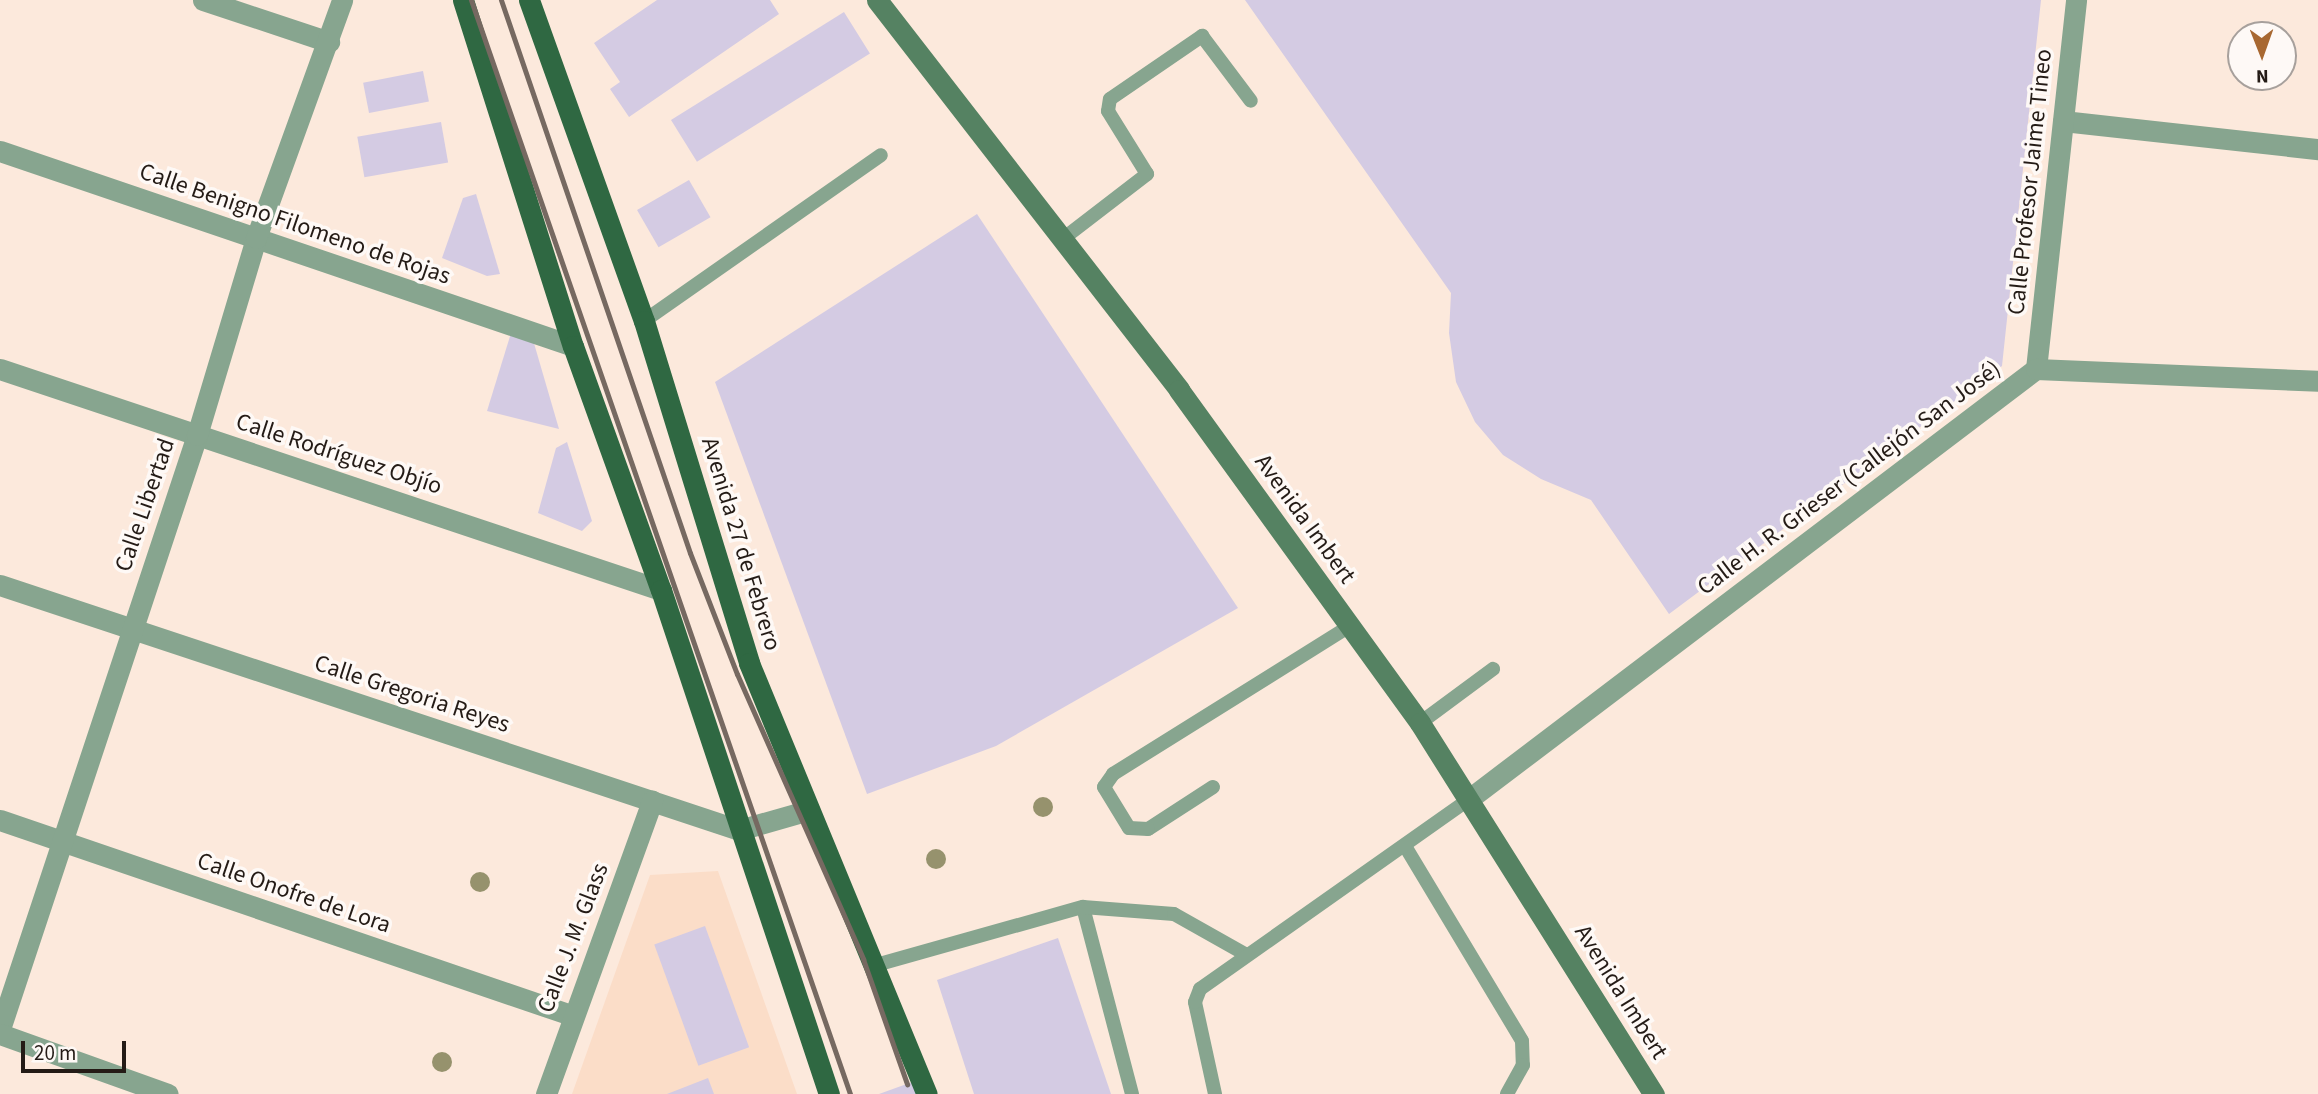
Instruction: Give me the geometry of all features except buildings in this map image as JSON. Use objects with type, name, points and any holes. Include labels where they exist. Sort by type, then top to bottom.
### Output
[{"type":"main road","points":[[463,0],[573,346],[661,590],[829,1094]]},
{"type":"main road","name":"Avenida 27 de Febrero","points":[[529,0],[644,321],[750,663],[927,1094]]},
{"type":"main road","name":"Avenida Imbert","points":[[877,0],[1065,238],[1420,723],[1654,1094]]},
{"type":"street","points":[[203,0],[329,41]]},
{"type":"street","name":"Calle Libertad","points":[[0,1031],[130,628],[197,435],[256,238],[342,0]]},
{"type":"street","points":[[450,0],[470,26]]},
{"type":"street","name":"Calle Profesor Jaime Tineo","points":[[2036,369],[2076,0]]},
{"type":"street","points":[[2063,121],[2318,149]]},
{"type":"street","name":"Calle Benigno Filomeno de Rojas","points":[[0,151],[573,346]]},
{"type":"street","name":"Calle Rodríguez Objío","points":[[0,369],[661,590]]},
{"type":"street","name":"Calle H. R. Grieser (Callejón San José)","points":[[1469,799],[2036,369],[2318,381]]},
{"type":"street","name":"Calle Gregoria Reyes","points":[[0,585],[739,830]]},
{"type":"street","name":"Calle J. M. Glass","points":[[546,1094],[571,1015],[652,801]]},
{"type":"street","points":[[739,830],[809,810]]},
{"type":"street","name":"Calle Onofre de Lora","points":[[0,820],[571,1015]]},
{"type":"street","points":[[0,1031],[168,1094]]},
{"type":"lane","points":[[1065,238],[1147,174],[1108,111],[1110,99],[1202,36],[1251,101]]},
{"type":"lane","points":[[644,321],[881,155]]},
{"type":"lane","points":[[1213,786],[1148,829],[1129,828],[1104,787],[1113,774],[1350,626]]},
{"type":"lane","points":[[1420,723],[1493,669]]},
{"type":"lane","points":[[1215,1094],[1195,1002],[1209,979],[1405,846],[1469,799]]},
{"type":"lane","points":[[1405,846],[1522,1041],[1523,1065],[1515,1086],[1507,1094]]},
{"type":"lane","points":[[876,965],[1083,907],[1174,914],[1245,954]]},
{"type":"lane","points":[[1083,907],[1132,1094]]},
{"type":"shaded area","points":[[718,871],[797,1094],[572,1094],[650,875]]},
{"type":"railway","points":[[471,0],[850,1094]]},
{"type":"railway","points":[[501,0],[690,553],[737,674],[863,959],[907,1084]]}]
